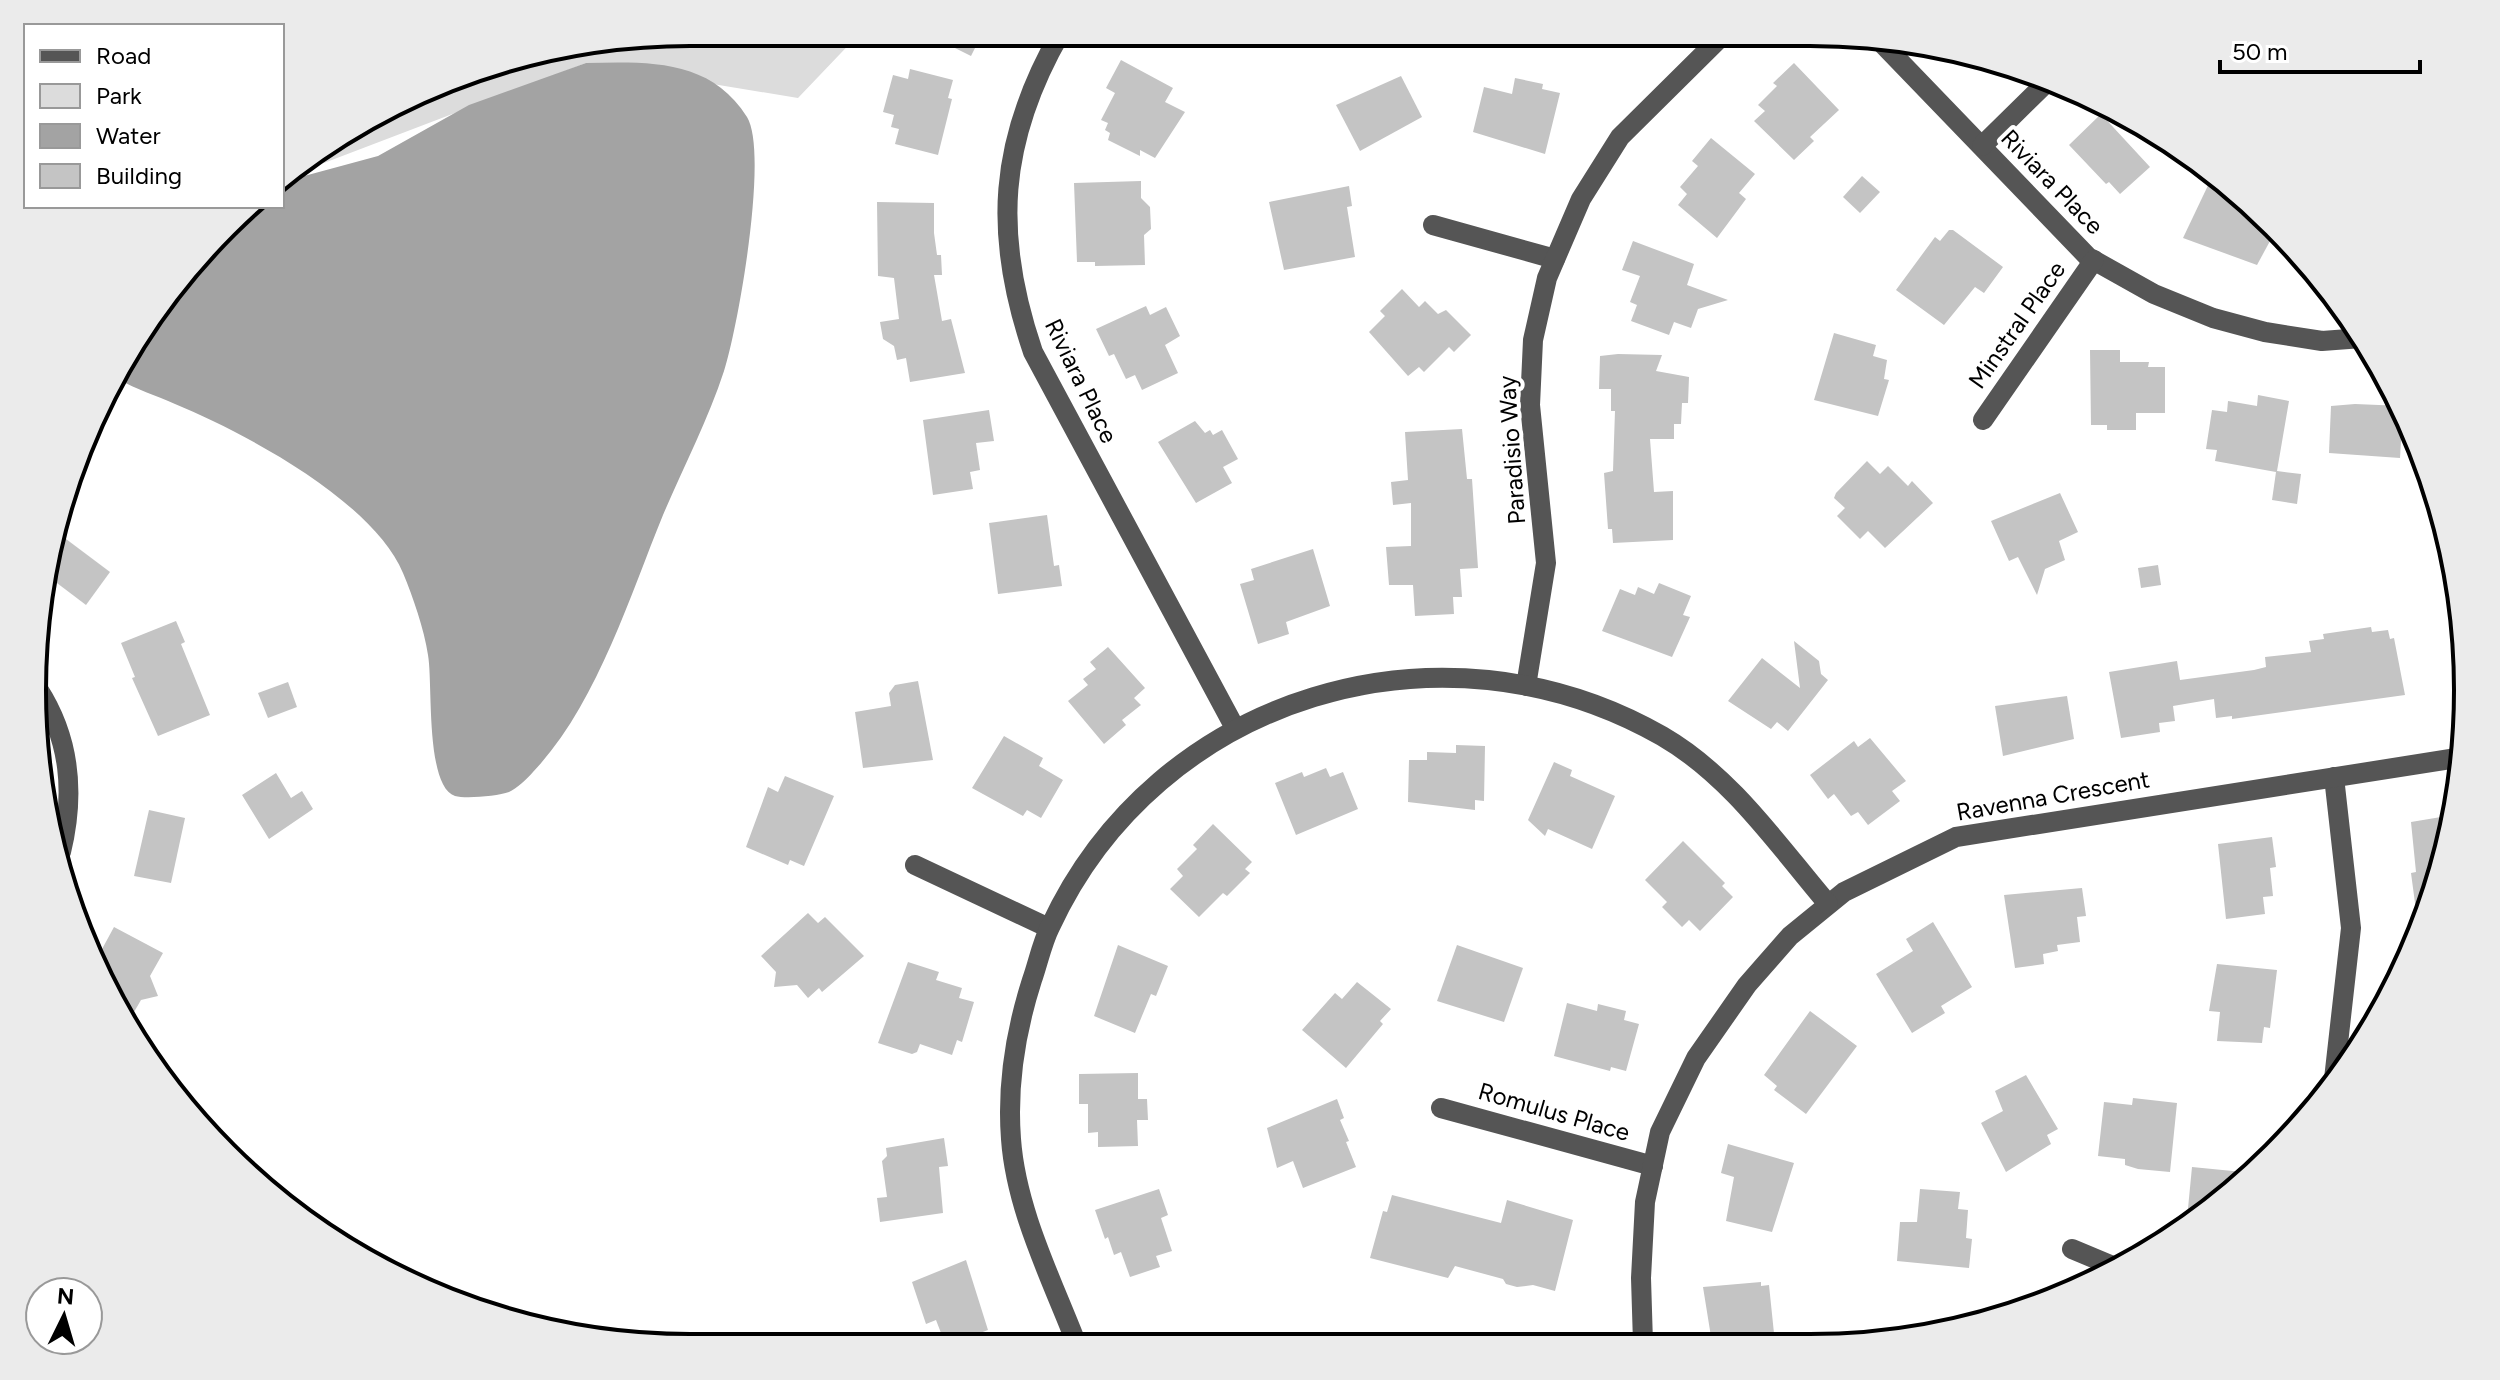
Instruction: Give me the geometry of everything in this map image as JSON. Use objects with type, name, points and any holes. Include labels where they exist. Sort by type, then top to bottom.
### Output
[{"type":"street","name":"Riviara Place","points":[[1055,46],[1024,113],[1010,171],[1005,231],[1015,297],[1033,352],[1235,728]]},
{"type":"street","name":"Paradisio Way","points":[[1526,686],[1546,563],[1530,405],[1533,340],[1555,259],[1581,199],[1620,137],[1712,46]]},
{"type":"street","name":"Riviara Place","points":[[1890,52],[2094,260],[2154,294],[2213,318],[2265,332],[2322,341],[2349,339]]},
{"type":"street","points":[[1982,146],[2040,89]]},
{"type":"street","points":[[1433,225],[1555,259]]},
{"type":"street","name":"Minstral Place","points":[[1983,420],[2094,260]]},
{"type":"street","points":[[1073,1334],[1025,1210],[1011,1141],[1011,1083],[1024,1005],[1049,928],[1084,866],[1143,797],[1204,745],[1271,711],[1347,687],[1428,677],[1493,679],[1567,694],[1661,736],[1721,778],[1828,904]]},
{"type":"street","points":[[46,703],[55,717],[66,751],[70,807],[64,839]]},
{"type":"street","name":"Ravenna Crescent","points":[[1643,1334],[1641,1278],[1645,1202],[1660,1132],[1696,1058],[1747,985],[1790,936],[1844,892],[1956,837],[2450,759]]},
{"type":"street","points":[[2334,777],[2351,928],[2336,1061]]},
{"type":"street","points":[[915,865],[1049,928]]},
{"type":"street","name":"Romulus Place","points":[[1441,1108],[1653,1166]]},
{"type":"street","points":[[2072,1249],[2105,1263]]},
{"type":"green space","points":[[848,46],[798,98],[586,63],[317,166],[368,132],[444,95],[483,80],[564,58],[648,47]]},
{"type":"water","points":[[586,63],[654,64],[676,68],[715,84],[732,98],[747,117],[753,136],[755,166],[743,281],[724,371],[609,650],[575,716],[531,774],[509,792],[467,797],[455,796],[445,788],[439,774],[432,732],[428,655],[421,624],[403,573],[387,546],[365,520],[304,472],[236,433],[124,382],[155,332],[206,265],[263,208],[284,208],[284,190],[298,179],[378,156],[469,105]]},
{"type":"building","points":[[951,46],[976,46],[971,56]]},
{"type":"building","points":[[1121,60],[1173,88],[1165,102],[1185,112],[1155,158],[1140,150],[1140,156],[1108,140],[1110,133],[1105,130],[1108,123],[1101,120],[1115,93],[1106,88]]},
{"type":"building","points":[[1794,63],[1839,110],[1810,137],[1814,141],[1794,160],[1754,121],[1765,111],[1758,105],[1777,86],[1773,83]]},
{"type":"building","points":[[910,69],[953,80],[948,98],[952,99],[938,155],[895,144],[899,129],[891,127],[894,115],[883,112],[893,75],[908,79]]},
{"type":"building","points":[[1401,76],[1422,117],[1360,151],[1336,105]]},
{"type":"building","points":[[1515,78],[1543,84],[1542,89],[1560,93],[1545,154],[1473,132],[1484,87],[1512,94]]},
{"type":"building","points":[[2100,115],[2150,167],[2120,194],[2109,182],[2106,184],[2069,145]]},
{"type":"building","points":[[1711,138],[1755,174],[1739,193],[1746,199],[1717,238],[1678,205],[1687,194],[1680,187],[1698,166],[1692,161]]},
{"type":"building","points":[[1862,176],[1880,192],[1860,213],[1843,197]]},
{"type":"building","points":[[1141,181],[1141,198],[1150,207],[1151,229],[1144,235],[1145,265],[1095,266],[1095,262],[1077,262],[1074,183]]},
{"type":"building","points":[[2209,184],[2270,240],[2257,265],[2183,238]]},
{"type":"building","points":[[1349,186],[1352,206],[1347,207],[1355,257],[1284,270],[1269,202]]},
{"type":"building","points":[[877,202],[934,203],[934,233],[937,255],[941,255],[942,275],[934,275],[942,321],[951,319],[965,373],[910,382],[906,358],[897,360],[894,346],[883,339],[880,322],[899,319],[894,278],[878,276]]},
{"type":"building","points":[[1949,230],[2003,267],[1984,293],[1975,287],[1944,325],[1896,290],[1935,237],[1940,241]]},
{"type":"building","points":[[1633,241],[1694,264],[1687,285],[1728,300],[1698,309],[1691,328],[1674,322],[1669,335],[1631,321],[1637,305],[1630,302],[1640,276],[1622,270]]},
{"type":"building","points":[[1402,289],[1419,307],[1425,301],[1438,314],[1446,310],[1471,335],[1454,352],[1449,347],[1424,372],[1419,367],[1408,376],[1369,332],[1385,316],[1380,311]]},
{"type":"building","points":[[1146,306],[1150,315],[1166,307],[1180,336],[1165,345],[1178,373],[1142,390],[1135,375],[1126,379],[1114,354],[1109,356],[1096,329]]},
{"type":"building","points":[[1834,333],[1876,345],[1873,356],[1887,360],[1884,379],[1889,380],[1878,416],[1814,400]]},
{"type":"building","points":[[2090,350],[2120,350],[2120,362],[2149,362],[2148,367],[2165,367],[2165,413],[2136,413],[2136,430],[2107,430],[2107,425],[2091,425]]},
{"type":"building","points":[[1662,355],[1656,371],[1689,377],[1688,403],[1682,403],[1681,424],[1674,424],[1674,439],[1650,439],[1654,492],[1673,491],[1673,540],[1613,543],[1612,529],[1608,529],[1604,473],[1613,471],[1615,411],[1611,411],[1611,389],[1599,389],[1600,356]]},
{"type":"building","points":[[2258,395],[2289,401],[2277,471],[2301,474],[2297,504],[2272,500],[2276,472],[2215,461],[2217,450],[2206,449],[2212,410],[2227,412],[2228,401],[2257,406]]},
{"type":"building","points":[[2388,405],[2401,436],[2400,458],[2329,453],[2331,406]]},
{"type":"building","points":[[989,410],[994,441],[976,443],[980,470],[970,472],[973,489],[933,495],[923,420]]},
{"type":"building","points":[[1195,421],[1205,433],[1210,430],[1213,435],[1222,430],[1238,459],[1223,467],[1232,483],[1196,503],[1158,442]]},
{"type":"building","points":[[1462,429],[1467,479],[1472,479],[1478,568],[1460,569],[1462,597],[1453,597],[1454,614],[1415,616],[1413,585],[1389,585],[1386,547],[1411,546],[1411,503],[1393,505],[1391,482],[1408,480],[1405,432]]},
{"type":"building","points":[[1867,461],[1880,474],[1888,466],[1908,486],[1912,481],[1933,503],[1885,548],[1868,531],[1860,539],[1837,516],[1845,508],[1834,498],[1836,493]]},
{"type":"building","points":[[2060,493],[2078,532],[2059,541],[2065,560],[2045,569],[2037,595],[2018,557],[2009,561],[1991,521]]},
{"type":"building","points":[[1047,515],[1054,566],[1059,565],[1062,586],[998,594],[989,523]]},
{"type":"building","points":[[64,538],[110,572],[86,605],[55,582]]},
{"type":"building","points":[[1313,549],[1330,606],[1286,622],[1289,634],[1258,644],[1240,584],[1254,580],[1251,569]]},
{"type":"building","points":[[2158,565],[2161,585],[2141,588],[2138,568]]},
{"type":"building","points":[[1659,583],[1691,596],[1683,615],[1690,617],[1672,657],[1602,631],[1620,589],[1635,595],[1638,587],[1654,594]]},
{"type":"building","points":[[176,621],[185,642],[181,644],[210,715],[158,736],[132,678],[135,677],[121,643]]},
{"type":"building","points":[[2371,627],[2372,632],[2388,630],[2390,639],[2394,638],[2405,695],[2232,719],[2232,716],[2216,718],[2214,699],[2173,706],[2175,721],[2159,723],[2160,732],[2121,738],[2109,672],[2177,661],[2180,680],[2254,670],[2266,667],[2265,657],[2311,652],[2309,641],[2324,639],[2323,634]]},
{"type":"building","points":[[1794,641],[1819,661],[1821,674],[1828,680],[1788,731],[1777,722],[1771,729],[1728,701],[1762,658],[1800,688]]},
{"type":"building","points":[[1108,647],[1145,688],[1134,698],[1141,705],[1122,720],[1126,725],[1104,744],[1068,701],[1088,685],[1083,679],[1096,669],[1090,662]]},
{"type":"building","points":[[918,681],[933,760],[863,768],[855,712],[891,706],[889,693],[895,685]]},
{"type":"building","points":[[288,682],[297,707],[268,718],[258,693]]},
{"type":"building","points":[[2067,696],[2074,739],[2003,756],[1995,706]]},
{"type":"building","points":[[1004,736],[1043,758],[1039,766],[1063,780],[1041,818],[1027,810],[1023,816],[972,788]]},
{"type":"building","points":[[1870,738],[1906,781],[1892,791],[1900,801],[1868,825],[1858,812],[1851,816],[1834,794],[1828,799],[1810,775],[1854,741],[1858,747]]},
{"type":"building","points":[[1456,745],[1485,746],[1484,801],[1475,800],[1475,810],[1408,802],[1409,760],[1427,760],[1427,752],[1456,753]]},
{"type":"building","points":[[1554,762],[1572,770],[1570,776],[1615,796],[1592,849],[1548,829],[1545,836],[1528,820]]},
{"type":"building","points":[[1326,768],[1330,777],[1343,772],[1358,809],[1296,835],[1275,783],[1302,772],[1304,777]]},
{"type":"building","points":[[276,773],[291,798],[302,791],[313,809],[269,839],[242,795]]},
{"type":"building","points":[[785,776],[834,796],[804,866],[790,860],[788,865],[746,847],[768,787],[778,792]]},
{"type":"building","points":[[149,810],[185,818],[171,883],[134,876]]},
{"type":"building","points":[[2442,817],[2416,908],[2411,873],[2416,872],[2411,822]]},
{"type":"building","points":[[1213,824],[1252,862],[1245,869],[1250,873],[1227,896],[1223,893],[1199,917],[1170,889],[1183,876],[1177,869],[1197,849],[1193,845]]},
{"type":"building","points":[[2272,837],[2276,867],[2270,868],[2273,896],[2263,897],[2265,914],[2226,919],[2218,844]]},
{"type":"building","points":[[1683,841],[1725,883],[1722,886],[1733,897],[1700,931],[1689,920],[1682,927],[1662,907],[1667,902],[1645,880]]},
{"type":"building","points":[[2082,888],[2086,916],[2077,917],[2080,942],[2057,945],[2058,951],[2043,954],[2044,964],[2015,968],[2004,895]]},
{"type":"building","points":[[808,913],[818,923],[825,917],[864,956],[822,992],[819,988],[808,998],[797,985],[774,987],[776,972],[761,956]]},
{"type":"building","points":[[1933,922],[1972,987],[1941,1006],[1945,1013],[1912,1033],[1876,974],[1913,951],[1906,939]]},
{"type":"building","points":[[114,927],[163,953],[150,976],[158,996],[141,1000],[134,1012],[131,1011],[101,950]]},
{"type":"building","points":[[1118,945],[1168,966],[1156,996],[1151,994],[1135,1033],[1094,1016]]},
{"type":"building","points":[[1457,945],[1523,968],[1504,1022],[1437,1001]]},
{"type":"building","points":[[908,962],[939,972],[936,980],[962,988],[959,998],[974,1002],[962,1042],[957,1040],[952,1055],[920,1044],[917,1052],[912,1054],[878,1043]]},
{"type":"building","points":[[2217,964],[2277,970],[2270,1028],[2264,1027],[2262,1043],[2217,1041],[2220,1012],[2209,1011]]},
{"type":"building","points":[[1357,982],[1391,1009],[1380,1021],[1383,1024],[1346,1068],[1302,1030],[1335,993],[1342,999]]},
{"type":"building","points":[[1567,1003],[1597,1011],[1598,1004],[1626,1011],[1624,1020],[1639,1024],[1626,1071],[1611,1067],[1610,1071],[1554,1056]]},
{"type":"building","points":[[1810,1011],[1857,1046],[1806,1114],[1774,1090],[1777,1086],[1764,1075]]},
{"type":"building","points":[[1138,1073],[1138,1099],[1147,1099],[1148,1120],[1137,1120],[1138,1146],[1098,1147],[1098,1132],[1088,1133],[1088,1104],[1079,1104],[1079,1074]]},
{"type":"building","points":[[2026,1075],[2058,1129],[2047,1135],[2051,1144],[2006,1172],[1981,1123],[2003,1111],[1995,1091]]},
{"type":"building","points":[[2133,1098],[2177,1103],[2170,1172],[2138,1169],[2125,1165],[2125,1159],[2098,1156],[2104,1102],[2132,1105]]},
{"type":"building","points":[[1337,1099],[1344,1118],[1340,1120],[1349,1141],[1346,1142],[1356,1167],[1303,1188],[1293,1161],[1277,1168],[1267,1128]]},
{"type":"building","points":[[944,1138],[948,1166],[939,1167],[943,1213],[880,1222],[877,1198],[887,1197],[882,1161],[887,1156],[886,1148]]},
{"type":"building","points":[[1728,1144],[1794,1163],[1772,1232],[1726,1221],[1734,1177],[1721,1173]]},
{"type":"building","points":[[2192,1167],[2238,1171],[2202,1201],[2188,1211]]},
{"type":"building","points":[[1159,1189],[1168,1215],[1161,1218],[1172,1251],[1156,1256],[1160,1267],[1130,1277],[1121,1252],[1114,1255],[1108,1237],[1105,1239],[1095,1210]]},
{"type":"building","points":[[1920,1189],[1960,1192],[1958,1209],[1968,1210],[1966,1238],[1972,1239],[1969,1268],[1897,1261],[1900,1222],[1917,1222]]},
{"type":"building","points":[[1392,1195],[1501,1223],[1507,1200],[1573,1220],[1555,1291],[1533,1285],[1517,1287],[1506,1284],[1503,1279],[1455,1266],[1448,1278],[1370,1258],[1383,1211],[1387,1212]]},
{"type":"building","points":[[966,1260],[988,1330],[978,1334],[941,1334],[936,1320],[926,1324],[912,1282]]},
{"type":"building","points":[[1761,1282],[1761,1286],[1769,1285],[1774,1334],[1711,1334],[1703,1287]]}]
